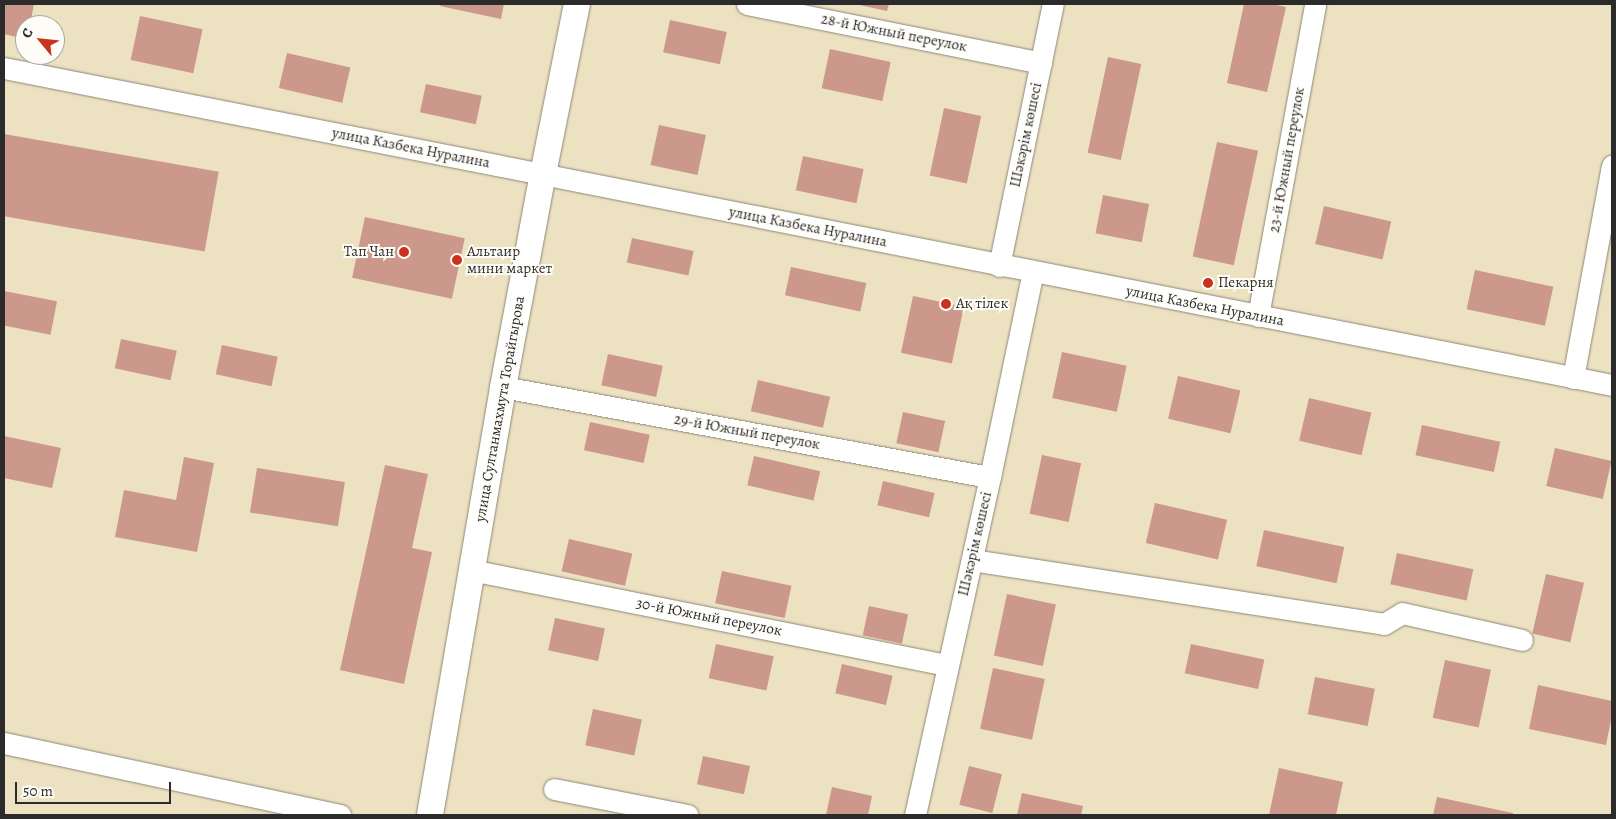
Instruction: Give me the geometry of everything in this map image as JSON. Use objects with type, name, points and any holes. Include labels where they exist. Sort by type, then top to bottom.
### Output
[{"type":"main road","name":"улица Султанмахмута Торайгырова","points":[[430,815],[503,387],[542,174],[577,4]]},
{"type":"street","name":"28-й Южный переулок","points":[[747,4],[1041,63]]},
{"type":"street","name":"Шәкәрім көшесі","points":[[999,266],[1053,4]]},
{"type":"street","name":"23-й Южный переулок","points":[[1258,316],[1316,4]]},
{"type":"street","name":"улица Казбека Нуралина","points":[[4,68],[1612,386]]},
{"type":"street","points":[[1572,378],[1612,166]]},
{"type":"street","name":"Шәкәрім көшесі","points":[[915,815],[972,560],[1033,272]]},
{"type":"street","name":"29-й Южный переулок","points":[[503,387],[990,477]]},
{"type":"street","points":[[972,560],[1384,624],[1402,613],[1522,640]]},
{"type":"street","name":"30-й Южный переулок","points":[[471,570],[948,665]]},
{"type":"street","points":[[4,743],[340,815]]},
{"type":"street","points":[[554,789],[688,815]]},
{"type":"building","points":[[4,4],[34,4],[32,15],[15,15],[15,37],[4,34]]},
{"type":"building","points":[[441,4],[504,4],[501,19],[440,6]]},
{"type":"building","points":[[855,4],[889,4],[887,11]]},
{"type":"building","points":[[1244,4],[1272,4],[1286,7],[1267,92],[1227,83]]},
{"type":"building","points":[[140,16],[203,29],[193,73],[131,60]]},
{"type":"building","points":[[670,20],[727,32],[720,64],[663,52]]},
{"type":"building","points":[[830,49],[891,62],[882,101],[822,88]]},
{"type":"building","points":[[287,53],[350,68],[342,103],[279,88]]},
{"type":"building","points":[[1108,57],[1141,64],[1121,160],[1088,153]]},
{"type":"building","points":[[426,84],[482,96],[476,124],[420,112]]},
{"type":"building","points":[[944,108],[981,116],[967,183],[930,175]]},
{"type":"building","points":[[659,125],[706,135],[697,175],[650,165]]},
{"type":"building","points":[[4,134],[219,172],[205,252],[4,216]]},
{"type":"building","points":[[1217,142],[1258,151],[1234,265],[1193,256]]},
{"type":"building","points":[[803,156],[864,169],[856,203],[796,190]]},
{"type":"building","points":[[1103,195],[1149,204],[1142,242],[1096,233]]},
{"type":"building","points":[[1324,206],[1391,222],[1382,260],[1315,244]]},
{"type":"building","points":[[365,217],[465,238],[452,299],[352,278]]},
{"type":"building","points":[[632,238],[694,251],[688,276],[627,262]]},
{"type":"building","points":[[791,267],[866,283],[860,311],[785,295]]},
{"type":"building","points":[[1475,270],[1553,287],[1545,326],[1467,309]]},
{"type":"building","points":[[4,291],[57,301],[51,335],[4,326]]},
{"type":"building","points":[[913,296],[964,307],[952,364],[901,353]]},
{"type":"building","points":[[121,339],[177,351],[171,380],[115,368]]},
{"type":"building","points":[[222,345],[278,357],[272,386],[216,374]]},
{"type":"building","points":[[1062,352],[1127,366],[1117,412],[1052,398]]},
{"type":"building","points":[[608,354],[663,366],[656,397],[601,385]]},
{"type":"building","points":[[1178,376],[1240,390],[1230,433],[1168,419]]},
{"type":"building","points":[[758,380],[830,397],[823,428],[751,411]]},
{"type":"building","points":[[1309,398],[1371,412],[1361,455],[1299,441]]},
{"type":"building","points":[[903,412],[945,421],[938,452],[896,443]]},
{"type":"building","points":[[590,422],[650,435],[644,463],[584,450]]},
{"type":"building","points":[[1422,425],[1500,442],[1494,472],[1416,455]]},
{"type":"building","points":[[4,436],[61,448],[52,488],[4,478]]},
{"type":"building","points":[[1555,448],[1612,461],[1603,499],[1546,486]]},
{"type":"building","points":[[1042,455],[1081,463],[1069,522],[1030,514]]},
{"type":"building","points":[[754,456],[820,471],[814,501],[747,485]]},
{"type":"building","points":[[184,457],[214,463],[197,552],[115,537],[124,490],[176,500]]},
{"type":"building","points":[[385,465],[428,474],[412,548],[432,552],[404,684],[340,670]]},
{"type":"building","points":[[257,468],[345,482],[338,526],[250,512]]},
{"type":"building","points":[[883,481],[935,493],[929,517],[877,505]]},
{"type":"building","points":[[1155,503],[1227,520],[1218,560],[1146,543]]},
{"type":"building","points":[[1264,530],[1344,547],[1337,583],[1256,566]]},
{"type":"building","points":[[569,539],[632,554],[625,586],[562,571]]},
{"type":"building","points":[[1397,553],[1473,569],[1467,601],[1390,584]]},
{"type":"building","points":[[722,571],[791,586],[785,618],[715,603]]},
{"type":"building","points":[[1546,574],[1584,583],[1570,642],[1532,633]]},
{"type":"building","points":[[1007,594],[1056,604],[1043,666],[994,656]]},
{"type":"building","points":[[869,606],[908,614],[902,644],[863,635]]},
{"type":"building","points":[[555,618],[605,629],[598,661],[548,650]]},
{"type":"building","points":[[716,644],[774,656],[766,691],[709,678]]},
{"type":"building","points":[[1191,644],[1264,660],[1258,689],[1185,673]]},
{"type":"building","points":[[1445,660],[1491,670],[1479,727],[1433,718]]},
{"type":"building","points":[[842,664],[893,676],[886,705],[835,693]]},
{"type":"building","points":[[993,668],[1045,679],[1032,740],[980,729]]},
{"type":"building","points":[[1315,677],[1375,689],[1368,726],[1308,714]]},
{"type":"building","points":[[1538,685],[1612,701],[1612,715],[1606,745],[1529,729]]},
{"type":"building","points":[[593,709],[642,719],[634,756],[585,745]]},
{"type":"building","points":[[703,756],[750,766],[744,794],[697,784]]},
{"type":"building","points":[[969,766],[1002,774],[992,813],[959,805]]},
{"type":"building","points":[[1279,768],[1343,782],[1336,815],[1269,815]]},
{"type":"building","points":[[832,787],[872,796],[868,815],[826,815]]},
{"type":"building","points":[[1022,793],[1083,806],[1081,815],[1017,815]]},
{"type":"building","points":[[1437,797],[1513,813],[1513,815],[1433,815]]},
{"type":"place","name":"Тап Чан","points":[[404,252]]},
{"type":"place","name":"Альтаир мини маркет","points":[[457,260]]},
{"type":"place","name":"Пекарня","points":[[1208,283]]},
{"type":"place","name":"Ақ тілек","points":[[946,304]]}]
